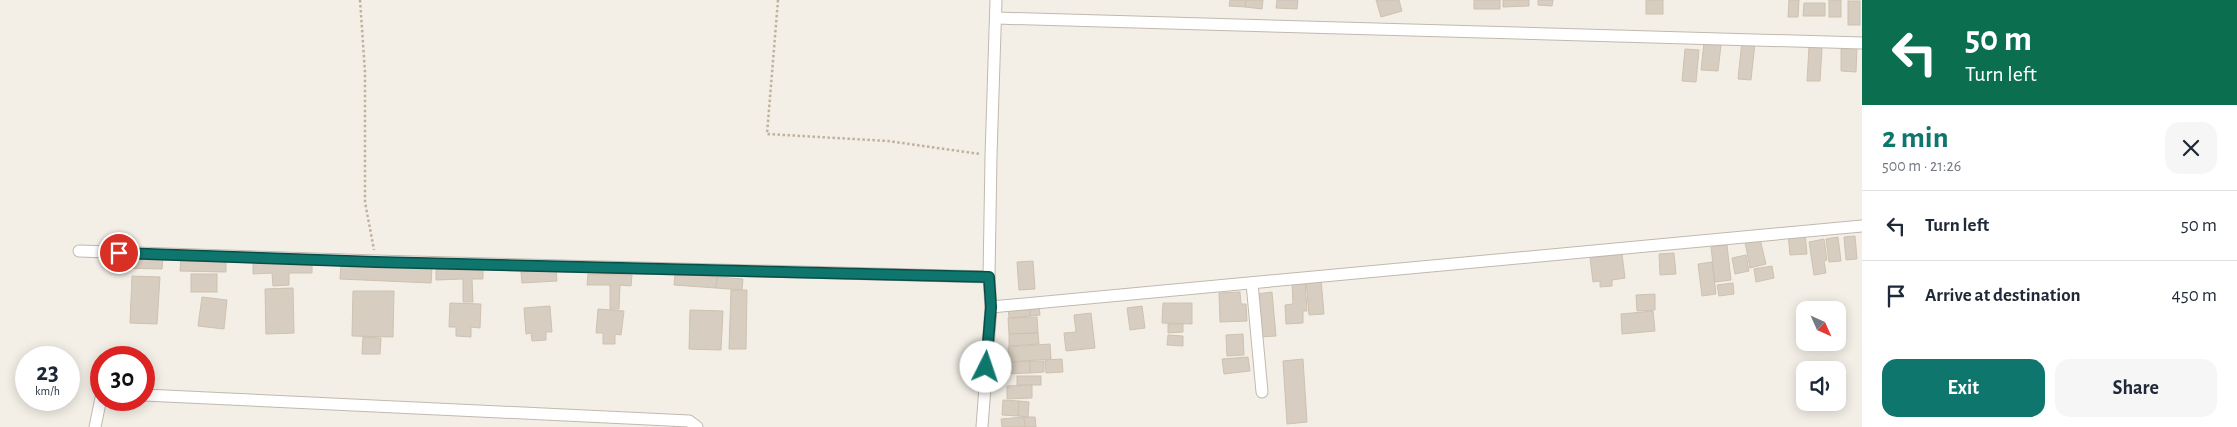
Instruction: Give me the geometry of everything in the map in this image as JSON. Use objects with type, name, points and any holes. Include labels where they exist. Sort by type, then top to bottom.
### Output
[{"type":"street","points":[[982,427],[991,307],[989,277],[996,0]]},
{"type":"street","points":[[996,18],[1862,43]]},
{"type":"street","points":[[991,307],[1862,226]]},
{"type":"street","points":[[79,251],[376,262],[989,277]]},
{"type":"street","points":[[1252,283],[1262,392]]},
{"type":"street","points":[[155,396],[681,420],[689,421],[697,427]]},
{"type":"street","points":[[95,427],[98,411]]},
{"type":"path","points":[[360,0],[365,72],[365,202],[376,262]]},
{"type":"path","points":[[778,0],[768,134],[888,140],[991,156]]},
{"type":"building","points":[[1230,0],[1246,0],[1245,7],[1229,6]]},
{"type":"building","points":[[1246,0],[1263,0],[1262,9],[1245,7]]},
{"type":"building","points":[[1277,0],[1298,0],[1297,9],[1276,8]]},
{"type":"building","points":[[1376,0],[1399,0],[1402,11],[1381,17]]},
{"type":"building","points":[[1474,0],[1500,0],[1500,9],[1474,9]]},
{"type":"building","points":[[1503,0],[1529,0],[1529,6],[1503,7]]},
{"type":"building","points":[[1538,0],[1553,0],[1552,6],[1538,5]]},
{"type":"building","points":[[1646,0],[1663,0],[1663,14],[1646,14]]},
{"type":"building","points":[[1789,0],[1799,0],[1798,17],[1788,17]]},
{"type":"building","points":[[1829,0],[1841,0],[1841,17],[1829,17]]},
{"type":"building","points":[[1848,1],[1860,1],[1860,25],[1848,25]]},
{"type":"building","points":[[1804,3],[1825,3],[1825,16],[1803,16]]},
{"type":"building","points":[[1742,41],[1755,43],[1751,80],[1738,79]]},
{"type":"building","points":[[1704,43],[1721,45],[1718,71],[1701,70]]},
{"type":"building","points":[[1841,46],[1857,46],[1856,72],[1841,71]]},
{"type":"building","points":[[1809,47],[1822,48],[1820,81],[1807,81]]},
{"type":"building","points":[[1685,49],[1699,50],[1696,82],[1682,81]]},
{"type":"building","points":[[1805,233],[1807,254],[1790,255],[1788,234]]},
{"type":"building","points":[[1855,236],[1857,259],[1846,260],[1844,237]]},
{"type":"building","points":[[1838,237],[1841,261],[1829,262],[1826,239]]},
{"type":"building","points":[[1760,239],[1766,264],[1750,268],[1745,242]]},
{"type":"building","points":[[1824,239],[1827,260],[1824,261],[1826,273],[1814,275],[1809,242]]},
{"type":"building","points":[[1727,245],[1731,280],[1715,282],[1711,247]]},
{"type":"building","points":[[1674,253],[1676,274],[1660,275],[1659,254]]},
{"type":"building","points":[[1622,254],[1625,278],[1612,280],[1612,286],[1600,287],[1600,281],[1593,282],[1590,258]]},
{"type":"building","points":[[1746,255],[1749,271],[1735,274],[1732,258]]},
{"type":"building","points":[[107,256],[121,257],[121,268],[107,268]]},
{"type":"building","points":[[121,257],[163,258],[162,269],[121,268]]},
{"type":"building","points":[[181,258],[226,259],[226,272],[180,271]]},
{"type":"building","points":[[312,261],[312,273],[289,273],[289,285],[273,286],[272,273],[253,274],[253,263]]},
{"type":"building","points":[[1033,261],[1035,289],[1019,290],[1017,262]]},
{"type":"building","points":[[1712,262],[1716,294],[1702,296],[1698,264]]},
{"type":"building","points":[[341,264],[432,268],[431,283],[340,279]]},
{"type":"building","points":[[1772,266],[1774,278],[1756,282],[1754,269]]},
{"type":"building","points":[[483,267],[483,279],[472,279],[473,302],[463,302],[463,279],[436,280],[436,269]]},
{"type":"building","points":[[556,270],[557,281],[522,283],[521,272]]},
{"type":"building","points":[[191,274],[217,274],[217,292],[191,292]]},
{"type":"building","points":[[588,274],[632,275],[631,286],[620,285],[619,309],[610,309],[610,285],[587,285]]},
{"type":"building","points":[[675,274],[717,277],[716,288],[674,285]]},
{"type":"building","points":[[132,276],[160,277],[157,324],[130,323]]},
{"type":"building","points":[[717,277],[743,279],[742,290],[716,288]]},
{"type":"building","points":[[1321,279],[1324,314],[1309,315],[1306,280]]},
{"type":"building","points":[[1305,281],[1307,311],[1303,311],[1303,323],[1286,324],[1285,305],[1293,304],[1292,282]]},
{"type":"building","points":[[1733,283],[1734,294],[1719,296],[1717,285]]},
{"type":"building","points":[[293,288],[294,333],[266,334],[265,289]]},
{"type":"building","points":[[731,290],[747,290],[746,349],[729,349]]},
{"type":"building","points":[[353,291],[394,291],[393,337],[352,336]]},
{"type":"building","points":[[1240,292],[1241,304],[1246,304],[1247,321],[1220,322],[1219,293]]},
{"type":"building","points":[[1272,292],[1276,336],[1260,337],[1256,294]]},
{"type":"building","points":[[1655,294],[1655,310],[1637,311],[1636,295]]},
{"type":"building","points":[[202,297],[227,300],[224,329],[198,326]]},
{"type":"building","points":[[450,303],[481,304],[480,328],[471,327],[471,337],[456,336],[456,327],[449,327]]},
{"type":"building","points":[[1163,303],[1192,303],[1192,324],[1162,323]]},
{"type":"building","points":[[1030,305],[1039,305],[1040,315],[1030,316]]},
{"type":"building","points":[[1030,305],[1030,316],[1009,318],[1008,307]]},
{"type":"building","points":[[550,306],[552,332],[546,332],[546,340],[532,341],[531,333],[526,334],[524,308]]},
{"type":"building","points":[[1142,306],[1145,328],[1130,330],[1127,308]]},
{"type":"building","points":[[598,309],[624,311],[621,335],[615,334],[615,344],[603,344],[603,333],[596,333]]},
{"type":"building","points":[[690,310],[723,311],[721,350],[689,349]]},
{"type":"building","points":[[1653,311],[1655,331],[1622,334],[1621,314]]},
{"type":"building","points":[[1091,313],[1095,348],[1066,351],[1064,333],[1076,332],[1074,315]]},
{"type":"building","points":[[1037,317],[1038,333],[1009,334],[1008,318]]},
{"type":"building","points":[[1168,324],[1183,324],[1183,332],[1168,333]]},
{"type":"building","points":[[1038,333],[1039,344],[1009,346],[1009,334]]},
{"type":"building","points":[[1243,334],[1244,355],[1227,356],[1226,335]]},
{"type":"building","points":[[1168,335],[1183,336],[1183,346],[1167,345]]},
{"type":"building","points":[[363,337],[381,338],[380,354],[362,354]]},
{"type":"building","points":[[1050,344],[1051,359],[1009,362],[1008,347]]},
{"type":"building","points":[[1248,357],[1250,371],[1224,374],[1222,359]]},
{"type":"building","points":[[1062,359],[1063,372],[1046,373],[1045,360]]},
{"type":"building","points":[[1303,359],[1307,422],[1287,424],[1283,361]]},
{"type":"building","points":[[1030,361],[1030,373],[1005,374],[1005,363]]},
{"type":"building","points":[[1030,361],[1044,361],[1044,372],[1030,373]]},
{"type":"building","points":[[1017,376],[1041,376],[1041,385],[1017,385]]},
{"type":"building","points":[[1032,385],[1032,398],[1007,399],[1007,386]]},
{"type":"building","points":[[1003,400],[1019,401],[1018,416],[1002,415]]},
{"type":"building","points":[[1019,401],[1029,402],[1028,417],[1018,416]]},
{"type":"building","points":[[1024,417],[1025,427],[1002,427],[1001,419]]},
{"type":"building","points":[[1024,417],[1035,417],[1036,427],[1025,427]]},
{"type":"route","points":[[119,253],[376,262],[989,277],[991,307],[986,367]]}]
